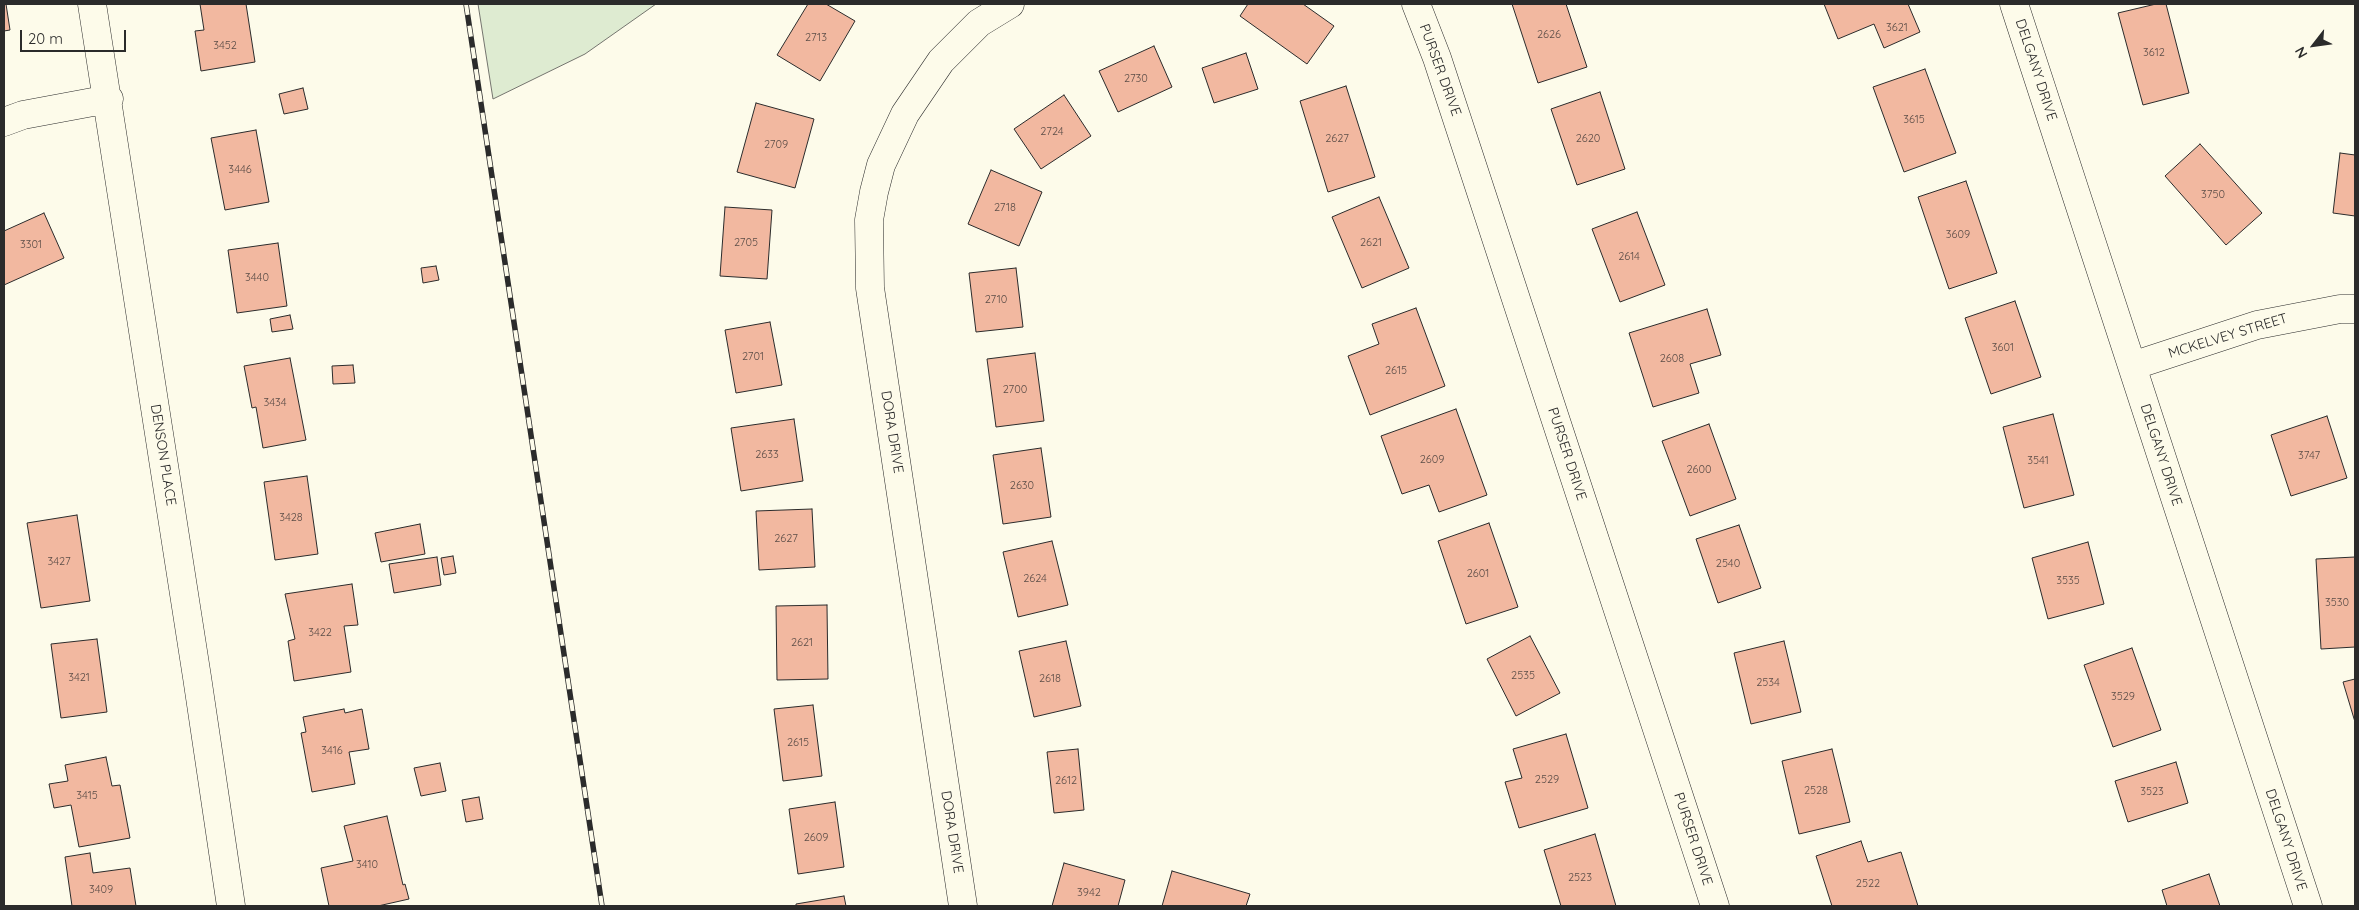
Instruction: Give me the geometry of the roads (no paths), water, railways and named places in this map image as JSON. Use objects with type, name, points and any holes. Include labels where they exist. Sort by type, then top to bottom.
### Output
[{"type":"street","name":"DENSON PLACE","points":[[92,4],[109,100],[231,906]]},
{"type":"street","name":"DORA DRIVE","points":[[963,906],[870,288],[870,220],[874,192],[881,165],[905,114],[941,61],[979,23],[1010,4]]},
{"type":"street","name":"PURSER DRIVE","points":[[1416,4],[1437,58],[1716,906]]},
{"type":"street","name":"DELGANY DRIVE","points":[[2014,4],[2308,906]]},
{"type":"street","points":[[4,122],[23,115],[109,100]]},
{"type":"street","name":"MCKELVEY STREET","points":[[2132,366],[2257,325],[2340,309],[2355,309]]},
{"type":"railway","points":[[466,4],[602,906]]}]
